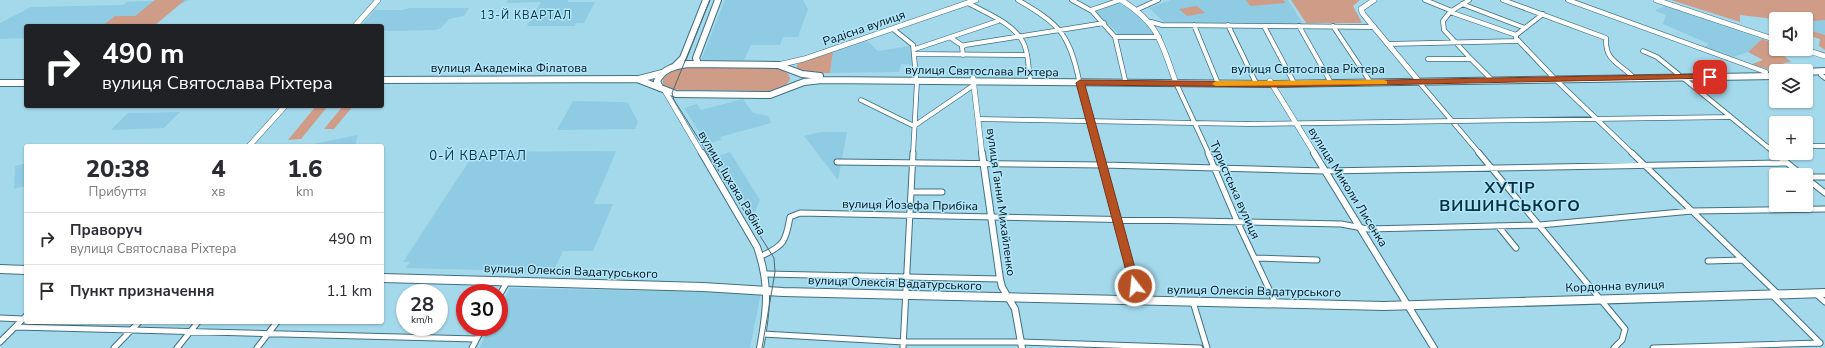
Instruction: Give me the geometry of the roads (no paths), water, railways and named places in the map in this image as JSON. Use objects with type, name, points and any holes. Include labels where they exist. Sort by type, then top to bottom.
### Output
[{"type":"main road","points":[[675,66],[683,58],[706,0]]},
{"type":"main road","points":[[698,64],[696,58],[718,0]]},
{"type":"main road","points":[[675,66],[698,64],[778,65]]},
{"type":"main road","name":"вулиця Святослава Ріхтера","points":[[778,65],[792,71],[822,76],[974,82],[1125,80],[1176,82],[1255,81],[1270,83],[1293,81],[1418,81],[1631,75],[1680,76],[1766,72]]},
{"type":"main road","name":"вулиця Академіка Філатова","points":[[384,80],[637,79],[662,72],[675,66]]},
{"type":"main road","points":[[789,87],[794,78],[792,71]]},
{"type":"main road","points":[[662,72],[657,80],[662,90]]},
{"type":"main road","points":[[1813,73],[1824,75]]},
{"type":"main road","points":[[1813,75],[1824,75]]},
{"type":"main road","name":"вулиця Святослава Ріхтера","points":[[974,82],[1030,79],[1270,83],[1680,76],[1769,76]]},
{"type":"main road","name":"вулиця Академіка Філатова","points":[[637,79],[654,84],[662,90]]},
{"type":"main road","name":"вулиця Святослава Ріхтера","points":[[662,90],[683,94],[770,95],[804,82],[822,80],[916,79]]},
{"type":"main road","points":[[0,83],[24,83]]},
{"type":"main road","points":[[0,269],[24,270]]},
{"type":"main road","name":"вулиця Олексія Вадатурського","points":[[384,278],[1010,298],[1276,304],[1407,305]]},
{"type":"main road","name":"Кордонна вулиця","points":[[1407,305],[1825,293]]},
{"type":"street","points":[[357,24],[378,0]]},
{"type":"street","name":"Радісна вулиця","points":[[778,65],[804,59],[976,0]]},
{"type":"street","points":[[1018,0],[1053,21],[1062,30],[1074,53],[1090,120],[1104,165],[1139,300]]},
{"type":"street","points":[[1072,0],[1091,10],[1115,37],[1125,80]]},
{"type":"street","points":[[1091,10],[1121,0]]},
{"type":"street","name":"Туристська вулиця","points":[[1121,0],[1138,9],[1151,22],[1160,37],[1176,82],[1195,122],[1237,221],[1276,304]]},
{"type":"street","points":[[1138,9],[1158,0]]},
{"type":"street","points":[[1374,0],[1361,9],[1363,14],[1540,225],[1625,330],[1622,340],[1614,348]]},
{"type":"street","points":[[1425,0],[1451,12],[1516,35]]},
{"type":"street","points":[[1469,0],[1451,12],[1442,21],[1444,30],[1490,78]]},
{"type":"street","points":[[1503,0],[1606,38],[1604,50],[1608,57],[1624,67],[1631,75]]},
{"type":"street","points":[[1568,0],[1766,72]]},
{"type":"street","points":[[1656,0],[1769,38]]},
{"type":"street","points":[[968,3],[998,21],[1018,36],[1023,42],[1027,55],[1030,79]]},
{"type":"street","points":[[1462,4],[1525,28]]},
{"type":"street","points":[[1516,35],[1543,14]]},
{"type":"street","points":[[915,49],[998,21]]},
{"type":"street","points":[[1151,22],[1162,25],[1374,27]]},
{"type":"street","points":[[951,38],[963,46],[1104,23]]},
{"type":"street","points":[[1194,25],[1217,81]]},
{"type":"street","points":[[1228,25],[1255,81]]},
{"type":"street","points":[[1264,26],[1293,81]]},
{"type":"street","points":[[1299,26],[1330,81]]},
{"type":"street","points":[[1333,26],[1369,80]]},
{"type":"street","points":[[893,29],[910,41],[916,54],[907,295],[903,348]]},
{"type":"street","points":[[1516,35],[1517,41],[1743,260],[1820,343],[1653,348]]},
{"type":"street","points":[[1115,37],[1160,37]]},
{"type":"street","points":[[1388,44],[1517,41]]},
{"type":"street","points":[[963,46],[963,55]]},
{"type":"street","points":[[1643,51],[1657,58],[1793,168]]},
{"type":"street","points":[[1813,52],[1825,56]]},
{"type":"street","points":[[916,54],[1027,55]]},
{"type":"street","name":"Радісна вулиця","points":[[792,71],[796,65],[804,59]]},
{"type":"street","points":[[1428,59],[1471,59]]},
{"type":"street","points":[[914,126],[974,82]]},
{"type":"street","name":"вулиця Ганни Михайленко","points":[[974,82],[990,217],[1000,279],[1002,287],[1015,308],[1021,345]]},
{"type":"street","name":"вулиця Миколи Лисенка","points":[[1270,83],[1434,348]]},
{"type":"street","name":"вулиця Іцхака Рабіна","points":[[662,90],[761,256],[766,274],[768,290],[760,348]]},
{"type":"street","points":[[861,100],[914,126]]},
{"type":"street","points":[[251,144],[283,108]]},
{"type":"street","points":[[978,119],[1295,123],[1730,117]]},
{"type":"street","points":[[1813,146],[1825,146]]},
{"type":"street","points":[[837,162],[1104,165],[1325,171],[1645,166],[1785,162]]},
{"type":"street","points":[[1813,177],[1825,176]]},
{"type":"street","points":[[1813,183],[1825,193]]},
{"type":"street","points":[[911,192],[942,192]]},
{"type":"street","name":"вулиця Йозефа Прибіка","points":[[761,256],[783,245],[786,240],[790,217],[794,214],[1237,221],[1341,224],[1360,228],[1540,225],[1692,211],[1825,209]]},
{"type":"street","points":[[1498,226],[1516,248]]},
{"type":"street","points":[[1255,258],[1317,260]]},
{"type":"street","points":[[1708,261],[1743,260]]},
{"type":"street","points":[[766,274],[1000,279]]},
{"type":"street","points":[[1815,293],[1825,302]]},
{"type":"street","points":[[1193,302],[1207,348]]},
{"type":"street","points":[[0,318],[24,318]]},
{"type":"street","points":[[0,342],[24,319]]},
{"type":"street","points":[[114,348],[136,324]]},
{"type":"street","points":[[177,348],[196,324]]},
{"type":"street","points":[[257,348],[276,324]]},
{"type":"street","points":[[16,327],[476,339]]},
{"type":"street","points":[[763,334],[904,342],[1200,348]]},
{"type":"street","points":[[472,348],[478,336]]},
{"type":"tram line","points":[[710,0],[672,93],[674,100],[774,258],[775,272],[762,348]]},
{"type":"district","name":"13-Й КВАРТАЛ","points":[[526,15]]},
{"type":"district","name":"0-Й КВАРТАЛ","points":[[478,155]]},
{"type":"district","name":"ХУТІР ВИШИНСЬКОГО","points":[[1510,196]]}]
